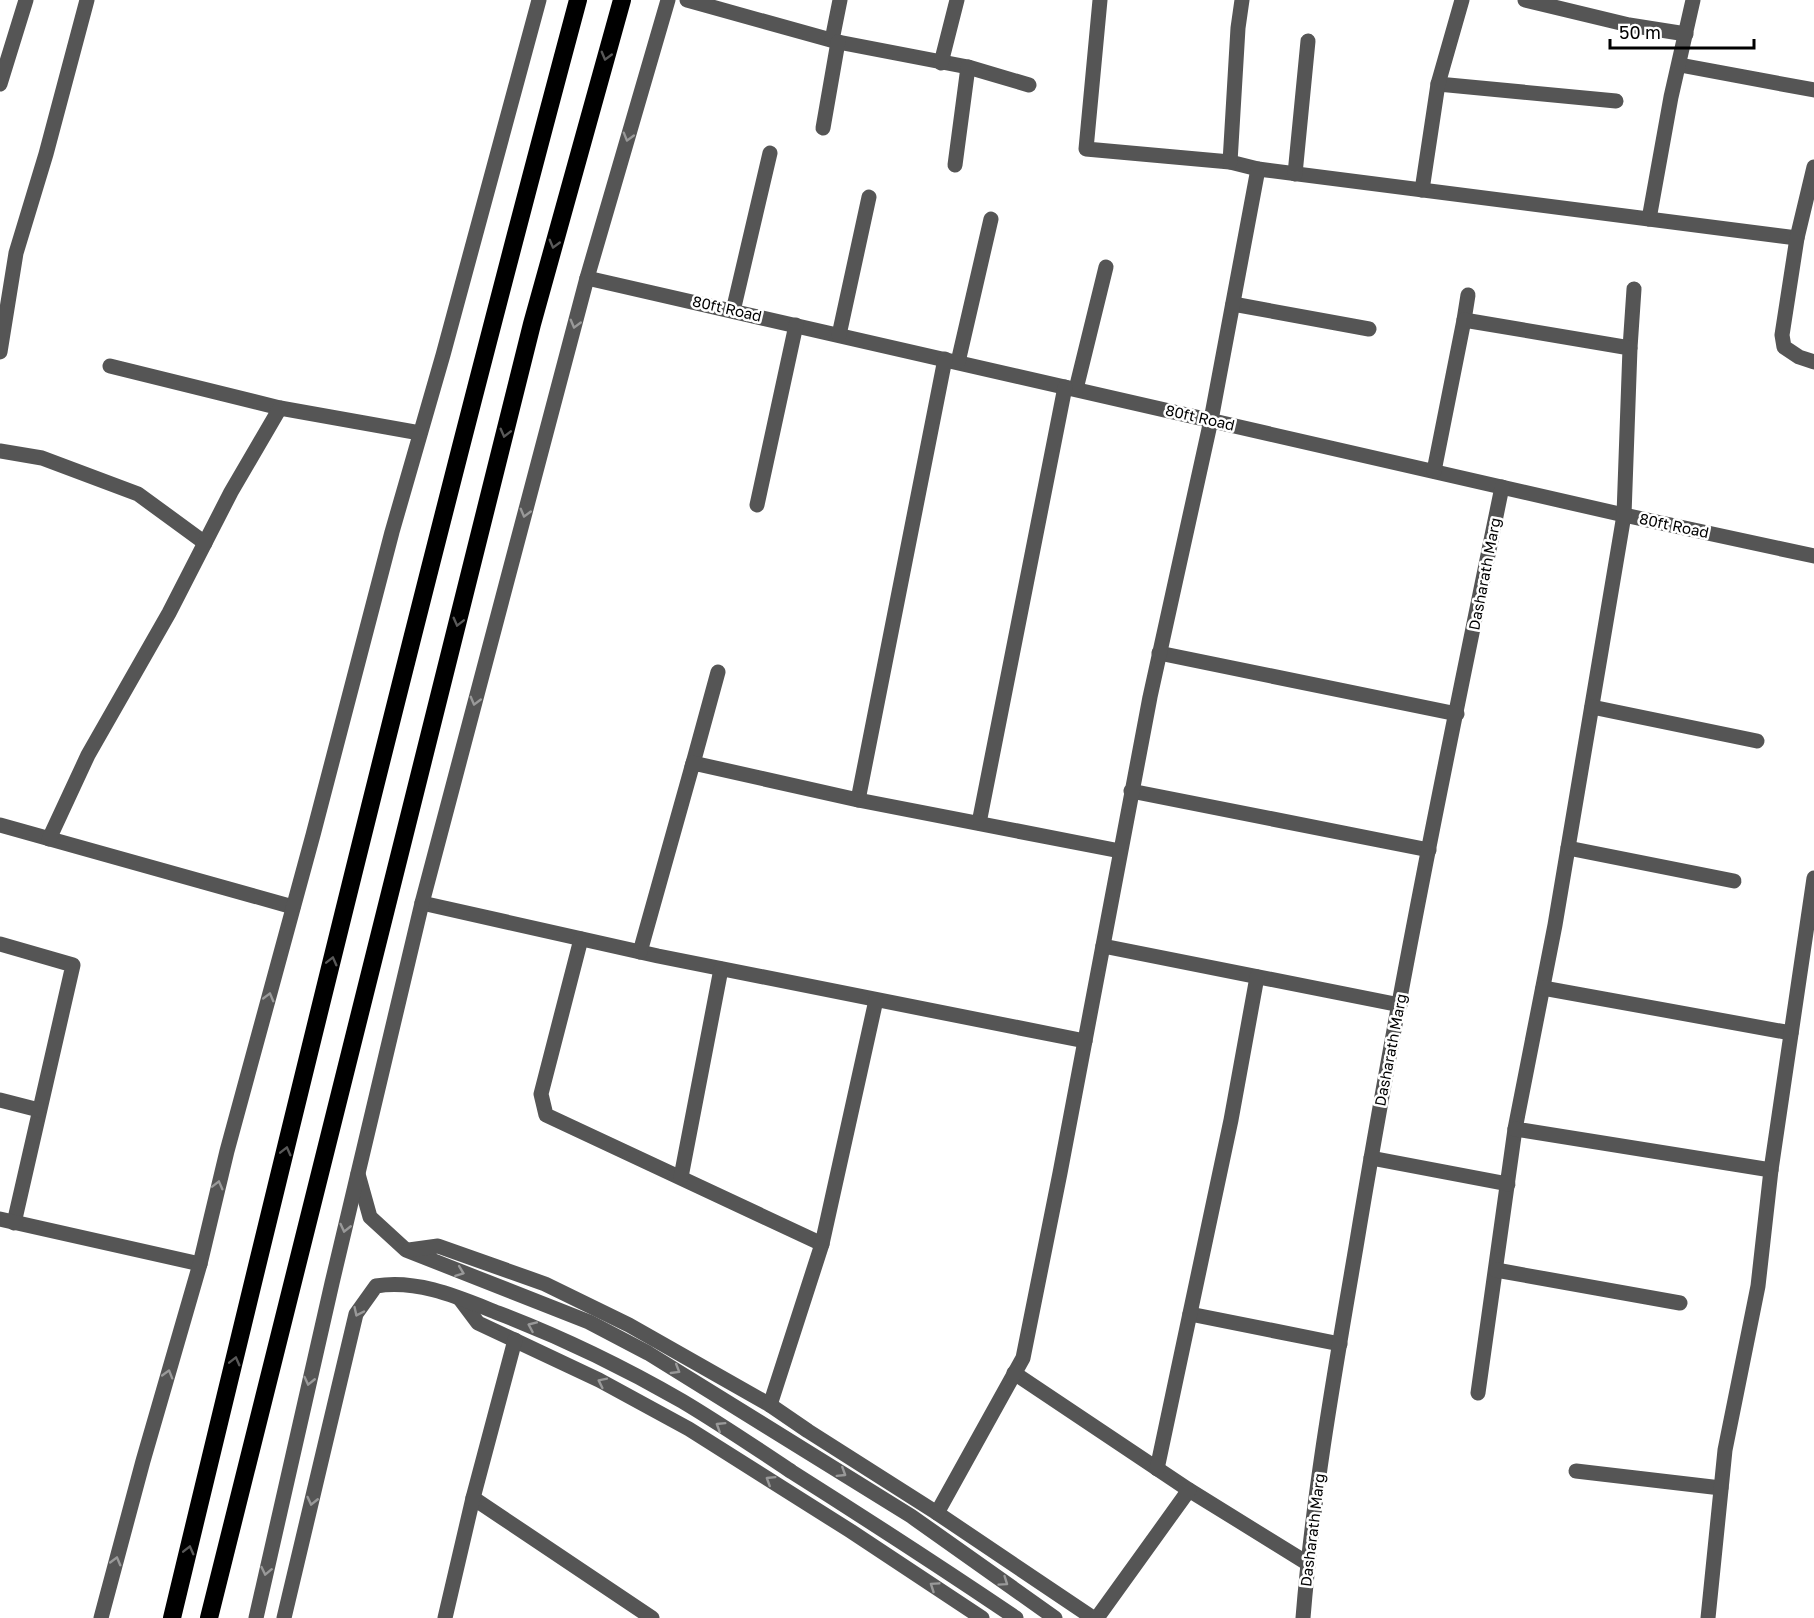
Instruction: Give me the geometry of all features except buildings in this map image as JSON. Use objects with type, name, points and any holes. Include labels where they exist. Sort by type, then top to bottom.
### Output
[{"type":"highway","points":[[174,1613],[350,889],[578,0]]},
{"type":"highway","points":[[209,1618],[532,324],[622,0]]},
{"type":"street","points":[[0,84],[26,0]]},
{"type":"street","points":[[0,352],[16,253],[46,154],[87,0]]},
{"type":"street","points":[[101,1618],[143,1461],[200,1264],[227,1151],[392,532],[539,0]]},
{"type":"street","points":[[256,1618],[422,903],[587,278],[668,0]]},
{"type":"street","points":[[687,0],[835,41],[941,63],[968,66],[1029,85]]},
{"type":"street","points":[[823,128],[840,0]]},
{"type":"street","points":[[941,63],[957,0]]},
{"type":"street","points":[[1100,0],[1086,149],[1230,162],[1258,169],[1295,174],[1797,238]]},
{"type":"street","points":[[1230,162],[1238,28],[1242,0]]},
{"type":"street","points":[[1422,190],[1438,84],[1462,0]]},
{"type":"street","points":[[1525,0],[1629,25],[1686,34]]},
{"type":"street","points":[[1649,219],[1671,97],[1694,0]]},
{"type":"street","points":[[1295,174],[1308,41]]},
{"type":"street","points":[[1680,65],[1814,90]]},
{"type":"street","points":[[955,165],[968,66]]},
{"type":"street","points":[[1438,84],[1616,101]]},
{"type":"street","points":[[733,311],[770,153]]},
{"type":"street","points":[[1814,167],[1797,238],[1782,336],[1784,347],[1799,357],[1814,362]]},
{"type":"street","points":[[937,1513],[1023,1358],[1131,791],[1211,420],[1258,169]]},
{"type":"street","points":[[839,335],[869,197]]},
{"type":"street","points":[[858,800],[951,361],[991,219]]},
{"type":"street","points":[[979,824],[1071,388],[1106,267]]},
{"type":"street","name":"80ft Road","points":[[587,278],[1624,515],[1814,556]]},
{"type":"street","points":[[1478,1393],[1515,1129],[1568,848],[1624,515],[1634,289]]},
{"type":"street","points":[[1434,471],[1468,295]]},
{"type":"street","points":[[1233,304],[1369,329]]},
{"type":"street","points":[[1464,320],[1630,348]]},
{"type":"street","points":[[757,505],[796,325]]},
{"type":"street","points":[[110,366],[280,408],[420,433]]},
{"type":"street","points":[[49,839],[88,755],[169,613],[231,492],[280,408]]},
{"type":"street","points":[[0,451],[42,458],[138,494],[205,543]]},
{"type":"street","name":"Dasharath Marg","points":[[1303,1618],[1307,1563],[1371,1158],[1502,487]]},
{"type":"street","points":[[1159,653],[1457,714]]},
{"type":"street","points":[[640,952],[718,672]]},
{"type":"street","points":[[1592,706],[1757,741]]},
{"type":"street","points":[[692,767],[693,763],[858,800],[1120,851]]},
{"type":"street","points":[[1131,791],[1430,850]]},
{"type":"street","points":[[0,825],[293,907]]},
{"type":"street","points":[[1568,848],[1734,881]]},
{"type":"street","points":[[1708,1618],[1725,1450],[1758,1286],[1771,1170],[1814,878]]},
{"type":"street","points":[[422,903],[721,969],[1085,1041]]},
{"type":"street","points":[[581,939],[541,1094],[546,1115],[822,1244]]},
{"type":"street","points":[[0,944],[73,965],[39,1110],[7,1221],[200,1264]]},
{"type":"street","points":[[1103,946],[1400,1005]]},
{"type":"street","points":[[681,1177],[721,969]]},
{"type":"street","points":[[1157,1469],[1231,1120],[1257,977]]},
{"type":"street","points":[[1543,988],[1791,1033]]},
{"type":"street","points":[[770,1405],[822,1244],[876,1000]]},
{"type":"street","points":[[0,1100],[39,1110]]},
{"type":"street","points":[[1515,1129],[1771,1170]]},
{"type":"street","points":[[1371,1158],[1508,1184]]},
{"type":"street","points":[[358,1173],[370,1217],[406,1250],[589,1322],[648,1353],[911,1516],[1055,1618]]},
{"type":"street","points":[[406,1250],[438,1246],[545,1284],[629,1325],[770,1405],[1095,1618],[1189,1490]]},
{"type":"street","points":[[1496,1270],[1680,1303]]},
{"type":"street","points":[[284,1618],[356,1314],[376,1286],[389,1284],[408,1285],[459,1298],[527,1324],[681,1401],[921,1554],[1016,1618]]},
{"type":"street","points":[[459,1298],[478,1323],[637,1400],[689,1429],[849,1530],[982,1618]]},
{"type":"street","points":[[1190,1314],[1340,1344]]},
{"type":"street","points":[[445,1618],[473,1498],[515,1340]]},
{"type":"street","points":[[1014,1373],[1189,1490],[1307,1563]]},
{"type":"street","points":[[1576,1471],[1721,1488]]},
{"type":"street","points":[[473,1498],[652,1618]]}]
